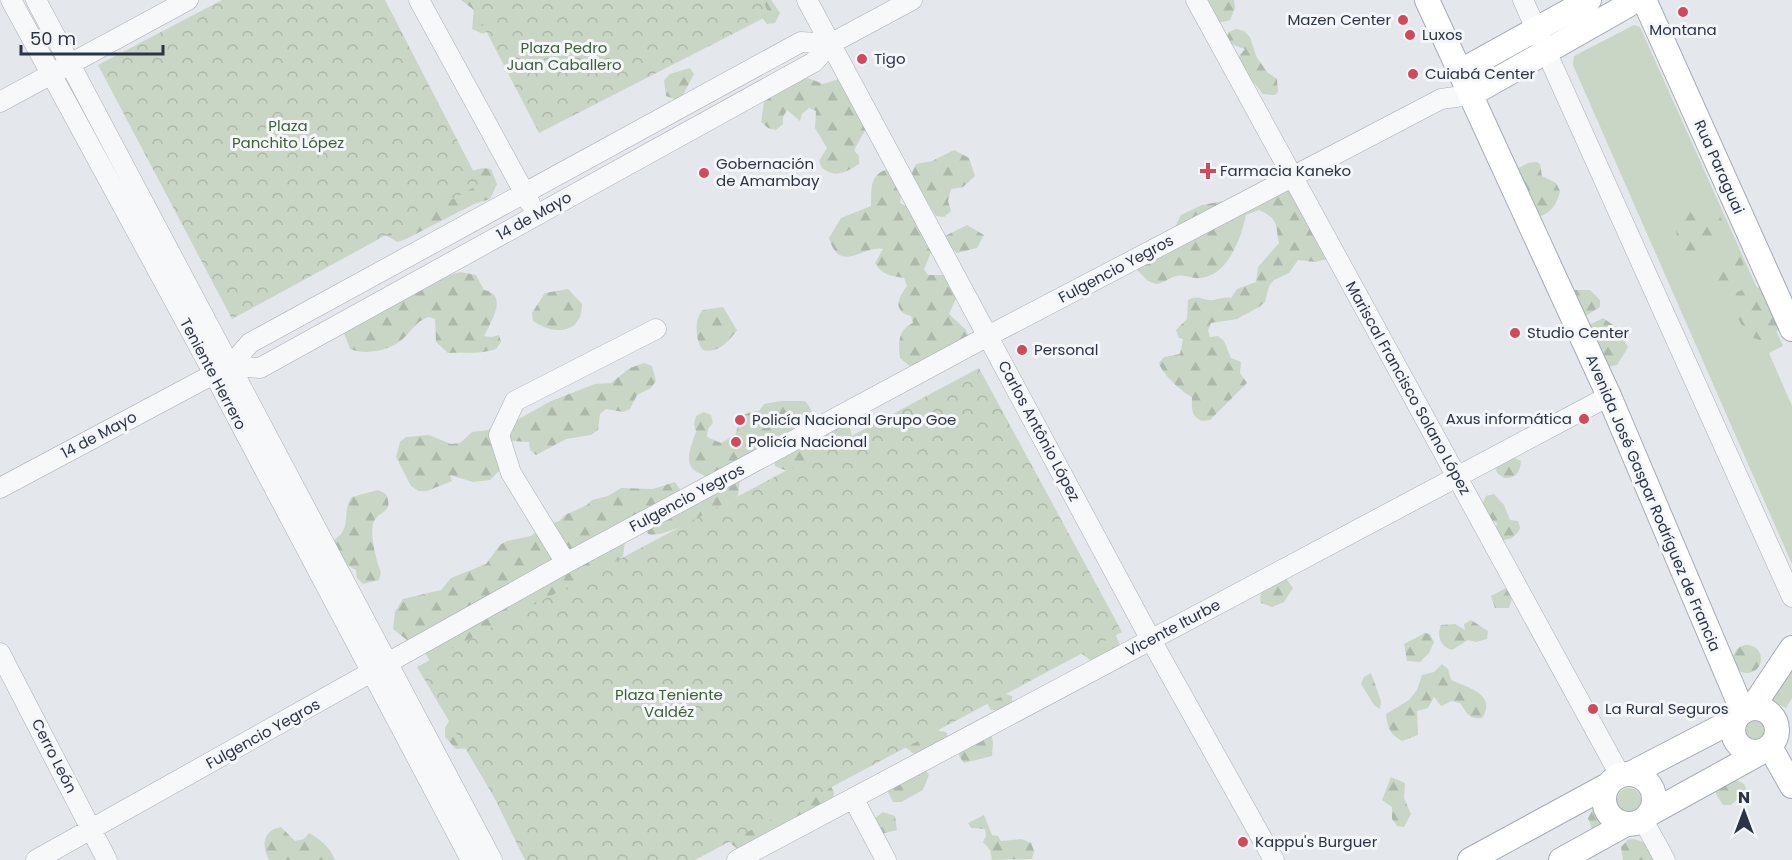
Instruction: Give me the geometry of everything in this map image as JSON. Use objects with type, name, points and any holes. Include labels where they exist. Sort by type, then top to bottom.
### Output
[{"type":"main road","name":"Avenida José Gaspar Rodríguez de Francia","points":[[1427,0],[1609,396],[1744,713]]},
{"type":"main road","points":[[1459,72],[1587,0]]},
{"type":"main road","points":[[1470,94],[1637,2]]},
{"type":"main road","name":"Rua Paraguai","points":[[1637,2],[1792,329]]},
{"type":"main road","points":[[1770,747],[1749,752],[1738,745],[1733,732],[1744,713],[1792,648]]},
{"type":"main road","points":[[1470,860],[1744,713],[1766,711],[1775,721],[1777,733],[1770,747]]},
{"type":"main road","points":[[1561,860],[1770,747],[1792,717]]},
{"type":"main road","points":[[1770,747],[1792,786]]},
{"type":"main road","points":[[1620,778],[1603,799],[1604,806],[1612,818],[1639,819]]},
{"type":"main road","points":[[1620,778],[1646,780],[1651,786],[1654,801],[1639,819]]},
{"type":"street","name":"Teniente Herrero","points":[[11,0],[133,225],[222,370]]},
{"type":"street","name":"Teniente Herrero","points":[[36,0],[151,216],[222,370],[301,519],[388,664],[458,817],[471,860]]},
{"type":"street","points":[[0,102],[188,0]]},
{"type":"street","points":[[419,0],[537,215]]},
{"type":"street","name":"Carlos Antônio López","points":[[807,0],[1151,640],[1274,860]]},
{"type":"street","name":"14 de Mayo","points":[[222,370],[260,368],[814,62],[830,44],[912,0]]},
{"type":"street","name":"Mariscal Francisco Solano López","points":[[1196,0],[1620,778]]},
{"type":"street","points":[[1523,0],[1792,597]]},
{"type":"street","name":"14 de Mayo","points":[[0,488],[222,370],[250,343],[801,42],[830,44]]},
{"type":"street","name":"Fulgencio Yegros","points":[[1441,99],[1459,72]]},
{"type":"street","name":"Fulgencio Yegros","points":[[36,860],[566,563],[988,336],[1441,99],[1470,94]]},
{"type":"street","points":[[133,225],[151,216]]},
{"type":"street","points":[[566,563],[511,473],[498,435],[515,400],[656,329]]},
{"type":"street","name":"Vicente Iturbe","points":[[737,860],[1609,396]]},
{"type":"street","name":"Teniente Herrero","points":[[301,519],[371,674],[458,817],[492,860]]},
{"type":"street","name":"Cerro León","points":[[0,653],[107,860]]},
{"type":"street","points":[[853,798],[886,860]]},
{"type":"street","points":[[1639,819],[1665,860]]},
{"type":"green space","name":"Plaza Panchito López","points":[[222,0],[385,0],[480,184],[232,319],[98,65]]},
{"type":"green space","points":[[461,0],[505,0],[490,30],[483,34],[472,29],[474,10]]},
{"type":"green space","name":"Plaza Pedro Juan Caballero","points":[[470,0],[762,0],[770,15],[539,133]]},
{"type":"green space","points":[[695,0],[771,0],[780,13],[775,23],[767,24],[759,14]]},
{"type":"green space","points":[[1201,0],[1234,0],[1235,8],[1230,20],[1218,23]]},
{"type":"green space","points":[[1634,25],[1640,27],[1783,346],[1769,353],[1792,406],[1792,564],[1573,65],[1574,56]]},
{"type":"green space","points":[[1236,29],[1244,31],[1250,37],[1256,56],[1267,72],[1277,79],[1278,92],[1275,95],[1263,94],[1255,84],[1250,83],[1237,59],[1245,49],[1228,43],[1226,39],[1229,32]]},
{"type":"green space","points":[[690,68],[694,74],[683,95],[677,100],[666,96],[664,80],[670,74]]},
{"type":"green space","points":[[845,77],[866,129],[854,150],[859,156],[859,164],[836,174],[822,168],[819,161],[827,148],[815,128],[816,111],[809,108],[802,114],[800,121],[787,110],[783,117],[783,124],[776,130],[768,128],[761,122],[765,96],[808,78],[823,84]]},
{"type":"green space","points":[[954,150],[969,158],[975,176],[963,187],[951,189],[948,201],[951,211],[944,217],[936,216],[911,175],[916,164],[932,161]]},
{"type":"green space","points":[[1528,163],[1540,164],[1542,176],[1556,183],[1560,191],[1552,208],[1536,217],[1513,171]]},
{"type":"green space","points":[[483,168],[491,169],[497,184],[490,199],[474,204],[398,242],[383,234],[460,174]]},
{"type":"green space","points":[[890,168],[902,188],[900,203],[921,214],[933,248],[924,269],[928,275],[944,275],[953,279],[959,292],[949,314],[966,330],[969,337],[912,368],[900,358],[899,353],[902,333],[913,323],[911,316],[901,311],[899,307],[899,299],[907,286],[904,278],[887,274],[875,263],[883,249],[846,257],[839,255],[829,238],[841,218],[871,206],[875,178]]},
{"type":"green space","points":[[1293,188],[1295,203],[1302,206],[1331,258],[1315,262],[1298,260],[1289,273],[1274,280],[1269,286],[1265,302],[1259,307],[1237,319],[1211,323],[1208,330],[1210,337],[1218,336],[1224,341],[1231,358],[1241,362],[1240,373],[1247,383],[1210,420],[1202,421],[1195,417],[1192,397],[1173,382],[1159,363],[1164,357],[1180,354],[1183,339],[1179,338],[1176,330],[1187,319],[1188,300],[1231,298],[1237,289],[1256,282],[1258,267],[1279,243],[1275,223],[1270,216],[1259,210],[1246,215],[1232,254],[1218,271],[1210,276],[1194,278],[1180,276],[1156,284],[1148,281],[1136,269],[1139,252],[1146,242],[1174,229],[1181,215],[1202,205]]},
{"type":"green space","points":[[1715,210],[1724,228],[1718,239],[1713,242],[1710,253],[1690,257],[1678,246],[1676,229],[1688,213]]},
{"type":"green space","points":[[967,225],[984,235],[977,248],[957,253],[941,238]]},
{"type":"green space","points":[[1726,253],[1742,257],[1745,272],[1724,285],[1711,288],[1708,286],[1708,272]]},
{"type":"green space","points":[[460,272],[476,275],[484,290],[496,297],[494,316],[484,336],[499,335],[501,342],[496,349],[477,353],[448,353],[436,342],[435,319],[429,317],[419,322],[400,341],[391,346],[368,352],[350,349],[344,333],[348,326],[436,279]]},
{"type":"green space","points":[[1752,286],[1765,289],[1779,328],[1771,337],[1764,340],[1750,335],[1739,320],[1732,303],[1737,292]]},
{"type":"green space","points":[[568,289],[582,304],[581,314],[572,327],[549,329],[533,321],[532,313],[545,293]]},
{"type":"green space","points":[[1590,290],[1600,300],[1600,307],[1584,317],[1572,291]]},
{"type":"green space","points":[[723,307],[737,330],[727,342],[718,348],[703,350],[698,341],[698,318],[703,310]]},
{"type":"green space","points":[[1603,318],[1616,327],[1628,347],[1617,365],[1605,368],[1589,325]]},
{"type":"green space","points":[[644,363],[652,366],[656,381],[651,388],[637,395],[630,409],[623,412],[606,409],[600,414],[598,430],[591,435],[566,439],[536,455],[530,450],[529,442],[513,441],[506,445],[502,468],[490,480],[473,482],[450,475],[452,481],[427,491],[419,491],[411,486],[396,457],[400,442],[406,437],[429,435],[451,444],[460,443],[472,432],[488,430],[502,423],[517,420],[551,401],[595,384],[611,383],[630,368]]},
{"type":"green space","name":"Plaza Teniente Valdéz","points":[[979,368],[1122,632],[695,860],[525,860],[494,797],[417,667]]},
{"type":"green space","points":[[805,401],[809,405],[813,414],[811,437],[816,442],[826,431],[835,428],[850,428],[852,436],[799,476],[775,466],[774,458],[741,473],[738,496],[688,527],[654,535],[648,534],[644,526],[625,541],[623,556],[473,748],[456,749],[445,737],[445,728],[449,721],[448,713],[432,664],[415,638],[407,640],[393,629],[395,612],[403,599],[441,590],[451,578],[486,564],[500,545],[507,541],[531,536],[543,526],[559,521],[565,515],[587,505],[592,500],[608,496],[621,488],[653,489],[675,482],[680,489],[680,497],[707,478],[694,470],[689,462],[696,432],[694,424],[696,416],[704,412],[711,415],[713,423],[708,429],[707,437],[721,443],[735,435],[743,415],[759,411],[764,404]]},
{"type":"green space","points":[[1510,456],[1521,461],[1520,468],[1514,476],[1504,478],[1497,473],[1495,465]]},
{"type":"green space","points":[[378,490],[386,494],[388,500],[387,508],[374,521],[372,532],[381,572],[379,580],[363,584],[357,578],[356,570],[342,562],[330,546],[343,531],[349,501],[352,497]]},
{"type":"green space","points":[[1494,494],[1504,505],[1510,520],[1518,521],[1520,528],[1512,538],[1500,541],[1495,531],[1497,523],[1487,517],[1481,507],[1486,496]]},
{"type":"green space","points":[[1285,577],[1293,588],[1284,602],[1272,607],[1261,603],[1261,593],[1264,589]]},
{"type":"green space","points":[[1508,587],[1516,598],[1512,598],[1509,608],[1495,608],[1491,596]]},
{"type":"green space","points":[[1471,620],[1488,631],[1487,639],[1476,642],[1468,640],[1452,650],[1442,644],[1439,637],[1441,625],[1455,624],[1465,630],[1464,624]]},
{"type":"green space","points":[[1115,633],[1120,645],[1117,653],[1094,663],[1081,653]]},
{"type":"green space","points":[[1425,633],[1430,634],[1434,642],[1429,653],[1420,662],[1407,661],[1404,644]]},
{"type":"green space","points":[[1747,645],[1757,649],[1761,659],[1757,669],[1747,673],[1737,669],[1733,659],[1737,649]]},
{"type":"green space","points":[[1442,664],[1448,669],[1451,680],[1472,689],[1483,697],[1486,710],[1482,718],[1471,717],[1460,703],[1452,701],[1441,706],[1434,697],[1428,708],[1417,711],[1418,735],[1402,741],[1390,730],[1386,714],[1409,700],[1417,690],[1422,675],[1434,672]]},
{"type":"green space","points":[[1792,666],[1792,698],[1786,708],[1770,700]]},
{"type":"green space","points":[[1371,673],[1381,701],[1380,709],[1374,705],[1361,684],[1364,677]]},
{"type":"green space","points":[[1006,694],[1012,696],[1012,704],[1000,710],[991,710],[987,703]]},
{"type":"green space","points":[[1751,719],[1759,719],[1766,726],[1766,734],[1759,741],[1751,741],[1744,734],[1744,726]]},
{"type":"green space","points":[[937,727],[939,731],[946,732],[949,738],[918,757],[905,747]]},
{"type":"green space","points":[[991,732],[992,756],[964,763],[959,756],[960,748]]},
{"type":"green space","points":[[1731,734],[1744,736],[1750,748],[1735,754],[1727,745]]},
{"type":"green space","points":[[925,769],[929,775],[923,790],[901,802],[893,802],[887,790]]},
{"type":"green space","points":[[1391,777],[1405,783],[1404,798],[1411,814],[1404,827],[1397,826],[1392,819],[1392,807],[1382,800]]},
{"type":"green space","points":[[1734,779],[1744,784],[1747,791],[1731,805],[1723,805],[1716,794],[1716,786]]},
{"type":"green space","points":[[830,785],[834,792],[833,803],[804,813],[795,823],[739,850],[729,842],[728,834]]},
{"type":"green space","points":[[1629,788],[1637,792],[1641,800],[1637,808],[1629,812],[1621,808],[1617,800],[1621,792]]},
{"type":"green space","points":[[1603,802],[1609,807],[1609,819],[1592,829],[1588,818],[1596,804]]},
{"type":"green space","points":[[883,812],[895,816],[897,830],[881,834],[875,818]]},
{"type":"green space","points":[[984,815],[992,835],[998,836],[1001,841],[1022,839],[1031,843],[1034,851],[1032,859],[992,860],[990,850],[983,842],[986,836],[985,829],[971,828],[968,823]]},
{"type":"green space","points":[[281,827],[295,841],[304,839],[309,833],[327,847],[335,860],[269,860],[265,849],[265,839],[270,831]]},
{"type":"green space","points":[[1629,839],[1639,840],[1646,845],[1658,860],[1623,860],[1621,847]]},
{"type":"place","name":"Montana","points":[[1683,12]]},
{"type":"place","name":"Mazen Center","points":[[1403,20]]},
{"type":"place","name":"Luxos","points":[[1410,35]]},
{"type":"place","name":"Tigo","points":[[862,59]]},
{"type":"place","name":"Cuiabá Center","points":[[1413,74]]},
{"type":"place","name":"Farmacia Kaneko","points":[[1208,171]]},
{"type":"place","name":"Gobernación de Amambay","points":[[704,173]]},
{"type":"place","name":"Studio Center","points":[[1515,333]]},
{"type":"place","name":"Personal","points":[[1022,350]]},
{"type":"place","name":"Axus informática","points":[[1584,419]]},
{"type":"place","name":"Policía Nacional Grupo Goe","points":[[740,420]]},
{"type":"place","name":"Policía Nacional","points":[[736,442]]},
{"type":"place","name":"La Rural Seguros","points":[[1593,709]]},
{"type":"place","name":"Kappu's Burguer","points":[[1243,842]]}]
